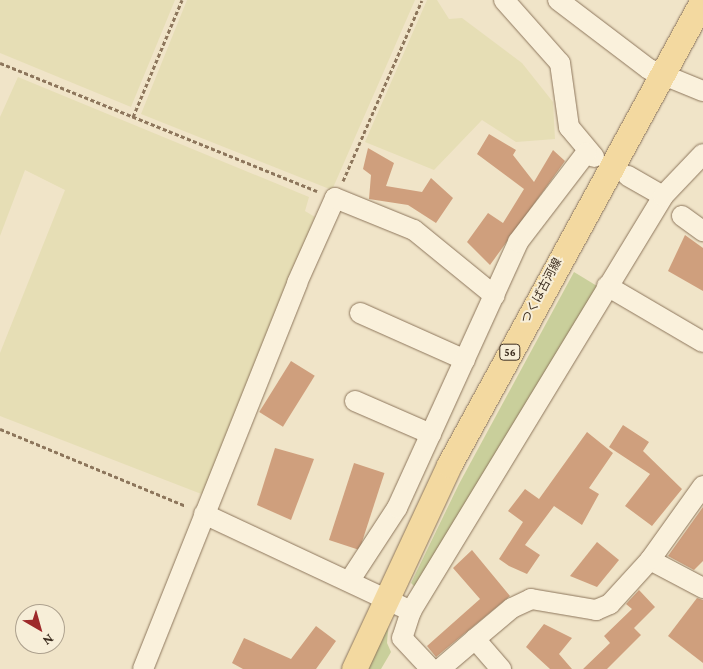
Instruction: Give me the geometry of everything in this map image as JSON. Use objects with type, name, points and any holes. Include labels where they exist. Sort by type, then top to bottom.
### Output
[{"type":"main road","name":"つくば古河線","points":[[354,669],[384,600],[449,465],[703,0]]},
{"type":"street","points":[[350,580],[397,508],[518,242],[590,155],[569,127],[560,62],[504,0]]},
{"type":"street","points":[[558,0],[598,34],[661,75],[703,91]]},
{"type":"street","points":[[431,669],[402,638],[412,611],[663,196],[703,154]]},
{"type":"street","points":[[628,176],[663,196]]},
{"type":"street","points":[[146,668],[204,514],[335,198],[414,230],[495,296]]},
{"type":"street","points":[[682,216],[703,231]]},
{"type":"street","points":[[607,286],[703,342]]},
{"type":"street","points":[[360,313],[465,360]]},
{"type":"street","points":[[355,401],[431,434]]},
{"type":"street","points":[[440,669],[512,608],[531,599],[602,609],[650,560],[703,486]]},
{"type":"street","points":[[204,514],[350,580],[384,600],[412,611]]},
{"type":"street","points":[[650,560],[703,588]]},
{"type":"street","points":[[476,639],[500,669]]},
{"type":"path","points":[[134,117],[182,0]]},
{"type":"path","points":[[0,63],[335,198],[422,0]]},
{"type":"path","points":[[0,429],[204,514]]},
{"type":"shaded area","points":[[0,0],[175,0],[131,107],[0,53]]},
{"type":"shaded area","points":[[187,0],[415,0],[332,190],[141,114]]},
{"type":"shaded area","points":[[427,0],[437,0],[449,19],[462,18],[522,63],[553,102],[555,139],[516,142],[482,120],[434,170],[365,142]]},
{"type":"shaded area","points":[[18,77],[309,197],[305,211],[315,217],[204,495],[0,416],[0,353],[65,190],[25,170],[0,236],[0,117]]},
{"type":"green space","points":[[574,272],[597,286],[416,588],[411,583],[459,484]]},
{"type":"green space","points":[[389,617],[387,643],[391,652],[381,669],[366,669]]},
{"type":"building","points":[[489,134],[516,150],[513,155],[534,182],[553,150],[565,161],[490,265],[467,242],[488,213],[503,223],[524,189],[477,154]]},
{"type":"building","points":[[368,148],[394,163],[386,186],[422,192],[431,178],[453,198],[436,223],[408,205],[369,199],[371,175],[363,169]]},
{"type":"building","points":[[685,235],[703,248],[703,291],[668,271]]},
{"type":"building","points":[[291,361],[315,376],[283,427],[259,412]]},
{"type":"building","points":[[623,425],[649,442],[643,451],[682,489],[652,526],[625,506],[650,474],[609,447]]},
{"type":"building","points":[[587,432],[613,453],[589,488],[599,494],[582,525],[554,506],[525,545],[540,555],[527,574],[509,566],[499,559],[523,522],[508,511],[525,489],[539,499]]},
{"type":"building","points":[[275,448],[314,459],[291,520],[257,505]]},
{"type":"building","points":[[354,463],[384,473],[359,550],[329,540]]},
{"type":"building","points":[[703,507],[703,561],[694,570],[668,556]]},
{"type":"building","points":[[597,542],[619,560],[597,587],[570,576]]},
{"type":"building","points":[[472,550],[510,596],[436,657],[427,646],[480,599],[453,568]]},
{"type":"building","points":[[639,590],[655,607],[634,628],[641,635],[607,669],[583,669],[610,643],[604,636],[632,609],[626,604]]},
{"type":"building","points":[[697,598],[703,600],[703,663],[668,636]]},
{"type":"building","points":[[544,624],[572,638],[559,654],[572,669],[550,669],[526,647]]},
{"type":"building","points":[[316,626],[336,641],[316,669],[243,669],[232,663],[244,638],[291,659]]}]
